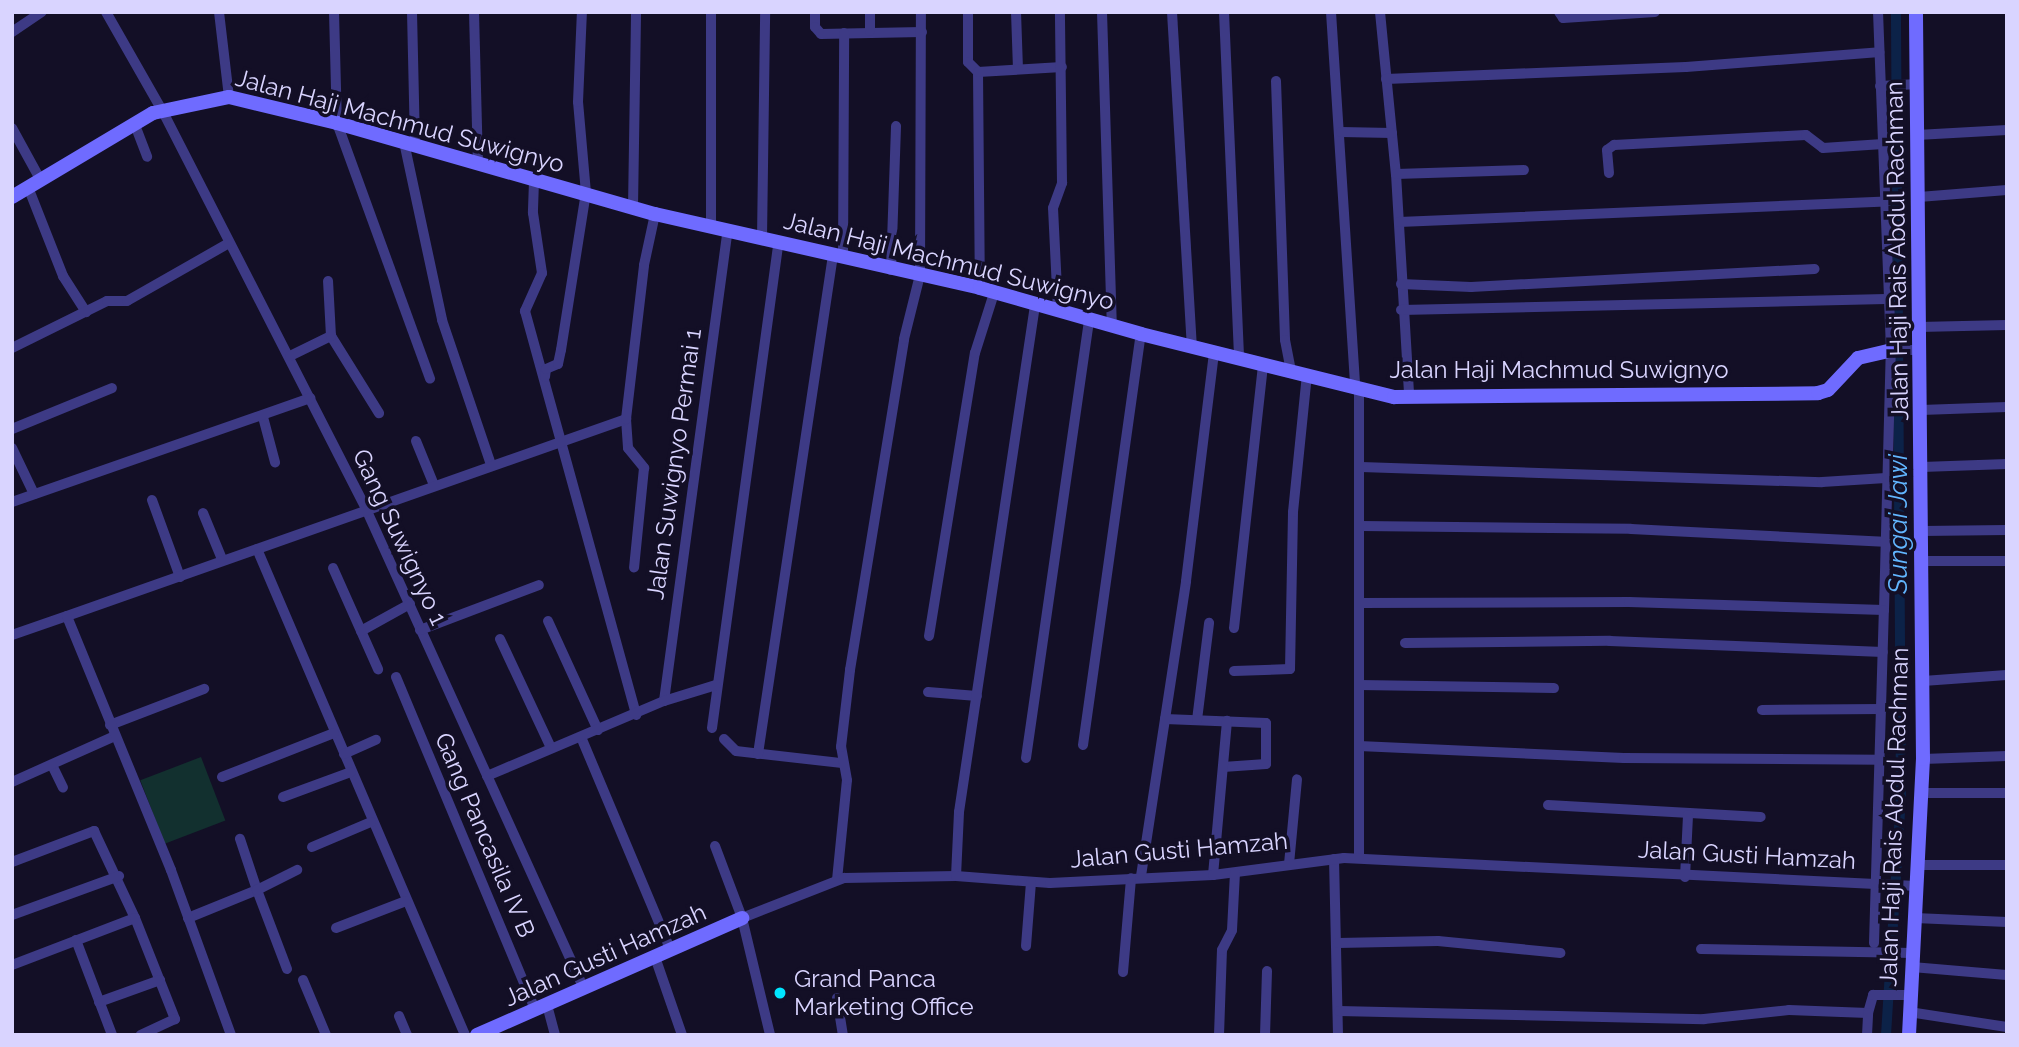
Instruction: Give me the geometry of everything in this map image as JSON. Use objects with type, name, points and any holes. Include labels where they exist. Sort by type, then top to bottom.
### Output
[{"type":"street","points":[[12,32],[41,12]]},
{"type":"street","name":"Gang Suwignyo 1","points":[[106,12],[162,110],[366,509],[584,989]]},
{"type":"street","points":[[219,12],[229,97]]},
{"type":"street","points":[[334,12],[338,123],[430,379]]},
{"type":"street","points":[[412,12],[410,144],[442,320],[491,465]]},
{"type":"street","points":[[474,12],[478,164]]},
{"type":"street","points":[[545,378],[546,369],[558,364],[586,194],[578,102],[582,12]]},
{"type":"street","points":[[633,207],[636,12]]},
{"type":"street","points":[[711,12],[711,227]]},
{"type":"street","points":[[762,238],[765,12]]},
{"type":"street","points":[[815,12],[815,27],[821,34],[922,32]]},
{"type":"street","points":[[870,12],[870,31]]},
{"type":"street","points":[[837,880],[847,780],[842,763],[863,578],[904,339],[920,275],[921,12]]},
{"type":"street","points":[[929,636],[987,291],[978,72],[968,62],[968,12]]},
{"type":"street","points":[[1016,12],[1018,69]]},
{"type":"street","points":[[1058,310],[1053,208],[1062,183],[1060,12]]},
{"type":"street","points":[[1102,12],[1112,325]]},
{"type":"street","points":[[1172,12],[1192,346]]},
{"type":"street","points":[[1224,12],[1239,359]]},
{"type":"street","points":[[1331,12],[1361,467],[1359,858]]},
{"type":"street","points":[[1380,12],[1399,222],[1401,310],[1409,396]]},
{"type":"street","points":[[1559,12],[1563,18],[1655,12]]},
{"type":"street","points":[[1874,943],[1879,884],[1884,542],[1893,350],[1886,299],[1886,202],[1878,12]]},
{"type":"street","name":"Jalan Haji Rais Abdul Rachman","points":[[1909,1035],[1909,1012],[1905,994],[1915,918],[1912,886],[1919,865],[1923,758],[1922,467],[1917,351],[1919,197],[1912,84],[1916,12]]},
{"type":"street","points":[[758,754],[838,257],[844,33]]},
{"type":"street","points":[[1386,79],[1686,67],[1879,52]]},
{"type":"street","points":[[978,72],[1062,67]]},
{"type":"street","points":[[1276,81],[1285,340],[1291,370]]},
{"type":"street","points":[[1882,86],[1912,84]]},
{"type":"street","name":"Jalan Haji Machmud Suwignyo","points":[[12,197],[162,110],[229,97],[338,123],[654,214],[987,291],[1140,334],[1291,370],[1357,389],[1409,396],[1818,393],[1828,390],[1858,358],[1893,350]]},
{"type":"street","points":[[135,124],[147,157]]},
{"type":"street","points":[[891,270],[896,126]]},
{"type":"street","points":[[12,128],[34,183],[62,276],[86,313]]},
{"type":"street","points":[[1917,135],[2007,130]]},
{"type":"street","points":[[1341,132],[1392,133]]},
{"type":"street","points":[[1609,173],[1607,150],[1614,145],[1807,135],[1823,148],[1883,144]]},
{"type":"street","points":[[1395,174],[1524,170]]},
{"type":"street","points":[[534,181],[533,213],[542,273],[525,311],[636,715]]},
{"type":"street","points":[[1919,197],[2007,190]]},
{"type":"street","points":[[1399,222],[1886,202]]},
{"type":"street","points":[[634,568],[644,468],[628,448],[626,419],[644,265],[654,214]]},
{"type":"street","name":"Jalan Suwignyo Permai 1","points":[[664,701],[727,232]]},
{"type":"street","points":[[712,728],[779,242]]},
{"type":"street","points":[[12,348],[111,300],[127,300],[229,243]]},
{"type":"street","points":[[1401,284],[1471,287],[1815,269]]},
{"type":"street","points":[[328,281],[331,336],[379,413]]},
{"type":"street","points":[[1401,310],[1886,299]]},
{"type":"street","points":[[956,876],[959,812],[1035,305]]},
{"type":"street","points":[[1026,758],[1089,318]]},
{"type":"street","points":[[1919,327],[2007,325]]},
{"type":"street","points":[[1083,746],[1140,334]]},
{"type":"street","points":[[290,356],[331,336]]},
{"type":"street","points":[[1893,350],[1917,351]]},
{"type":"street","points":[[1124,972],[1135,877],[1166,719],[1214,352]]},
{"type":"street","points":[[1234,628],[1263,364]]},
{"type":"street","points":[[1234,671],[1290,669],[1293,512],[1307,375]]},
{"type":"street","points":[[12,429],[112,388]]},
{"type":"street","points":[[12,502],[263,417],[310,398]]},
{"type":"street","points":[[1921,410],[2007,407]]},
{"type":"street","points":[[263,417],[275,462]]},
{"type":"street","points":[[12,635],[626,419]]},
{"type":"street","points":[[416,441],[434,485]]},
{"type":"street","points":[[12,448],[34,494]]},
{"type":"street","points":[[1922,467],[2007,464]]},
{"type":"street","points":[[1361,467],[1822,482],[1886,478]]},
{"type":"street","points":[[152,500],[180,577]]},
{"type":"street","points":[[203,513],[222,559]]},
{"type":"street","points":[[1360,526],[1631,529],[1884,542]]},
{"type":"street","points":[[1922,531],[2007,530]]},
{"type":"street","points":[[257,549],[371,822],[466,1035]]},
{"type":"street","points":[[1922,561],[2007,561]]},
{"type":"street","points":[[333,568],[378,669]]},
{"type":"street","points":[[420,630],[539,585]]},
{"type":"street","points":[[1360,603],[1629,602],[1884,610]]},
{"type":"street","points":[[361,631],[410,604]]},
{"type":"street","points":[[67,616],[232,1035]]},
{"type":"street","points":[[548,621],[598,730]]},
{"type":"street","points":[[1197,720],[1209,623]]},
{"type":"street","points":[[500,639],[551,748]]},
{"type":"street","points":[[1405,643],[1610,641],[1883,652]]},
{"type":"street","points":[[1923,681],[2007,675]]},
{"type":"street","name":"Gang Pancasila IV B","points":[[396,677],[555,1035]]},
{"type":"street","points":[[487,776],[664,701],[716,685]]},
{"type":"street","points":[[1359,685],[1554,688]]},
{"type":"street","points":[[110,725],[204,689]]},
{"type":"street","points":[[928,692],[977,696]]},
{"type":"street","points":[[1762,710],[1882,709]]},
{"type":"street","points":[[1166,719],[1266,723],[1269,761],[1261,767],[1223,767]]},
{"type":"street","points":[[1213,875],[1227,721]]},
{"type":"street","points":[[222,777],[334,733]]},
{"type":"street","points":[[12,782],[115,736]]},
{"type":"street","points":[[581,737],[671,951]]},
{"type":"street","points":[[724,739],[736,751],[842,763]]},
{"type":"street","points":[[344,754],[376,740]]},
{"type":"street","points":[[1359,746],[1624,758],[1881,760]]},
{"type":"street","points":[[1923,758],[2007,756]]},
{"type":"street","points":[[52,765],[64,788]]},
{"type":"street","points":[[283,797],[351,772]]},
{"type":"street","points":[[1290,864],[1297,779]]},
{"type":"street","points":[[1920,793],[2007,793]]},
{"type":"street","points":[[1548,805],[1688,815],[1761,817]]},
{"type":"street","points":[[1685,877],[1688,815]]},
{"type":"street","points":[[312,848],[371,822]]},
{"type":"street","points":[[12,862],[94,831],[119,876],[175,1019],[140,1035]]},
{"type":"street","points":[[240,839],[287,969]]},
{"type":"street","points":[[715,846],[742,918],[770,1035]]},
{"type":"street","name":"Jalan Gusti Hamzah","points":[[477,1035],[742,918],[837,880],[956,876],[1031,882],[1213,875],[1359,858],[1685,877],[1912,886]]},
{"type":"street","points":[[1334,859],[1338,1035]]},
{"type":"street","points":[[1919,865],[2007,865]]},
{"type":"street","points":[[188,918],[257,890],[297,870]]},
{"type":"street","points":[[1219,1035],[1222,950],[1232,930],[1235,873]]},
{"type":"street","points":[[12,915],[119,876]]},
{"type":"street","points":[[1026,947],[1031,882]]},
{"type":"street","points":[[336,928],[406,901]]},
{"type":"street","points":[[12,965],[135,918]]},
{"type":"street","points":[[1915,918],[2007,922]]},
{"type":"street","points":[[76,940],[112,1035]]},
{"type":"street","points":[[1338,943],[1438,941],[1560,953]]},
{"type":"street","points":[[1701,948],[1885,952],[2007,975]]},
{"type":"street","points":[[655,957],[682,1035]]},
{"type":"street","points":[[1265,1035],[1267,971]]},
{"type":"street","points":[[99,1002],[160,980]]},
{"type":"street","points":[[303,980],[326,1035]]},
{"type":"street","points":[[1867,1035],[1871,998],[1878,995],[1905,994]]},
{"type":"street","points":[[837,998],[843,1035]]},
{"type":"street","points":[[1339,1011],[1704,1019],[1789,1010],[1868,1013]]},
{"type":"street","points":[[1909,1012],[2007,1027]]},
{"type":"street","points":[[399,1016],[407,1035]]},
{"type":"green space","points":[[201,757],[225,820],[165,844],[140,780]]},
{"type":"waterway","name":"Sungai Jawi","points":[[1886,1035],[1901,796],[1896,12]]},
{"type":"place","name":"Grand Panca Marketing Office","points":[[780,993]]}]
